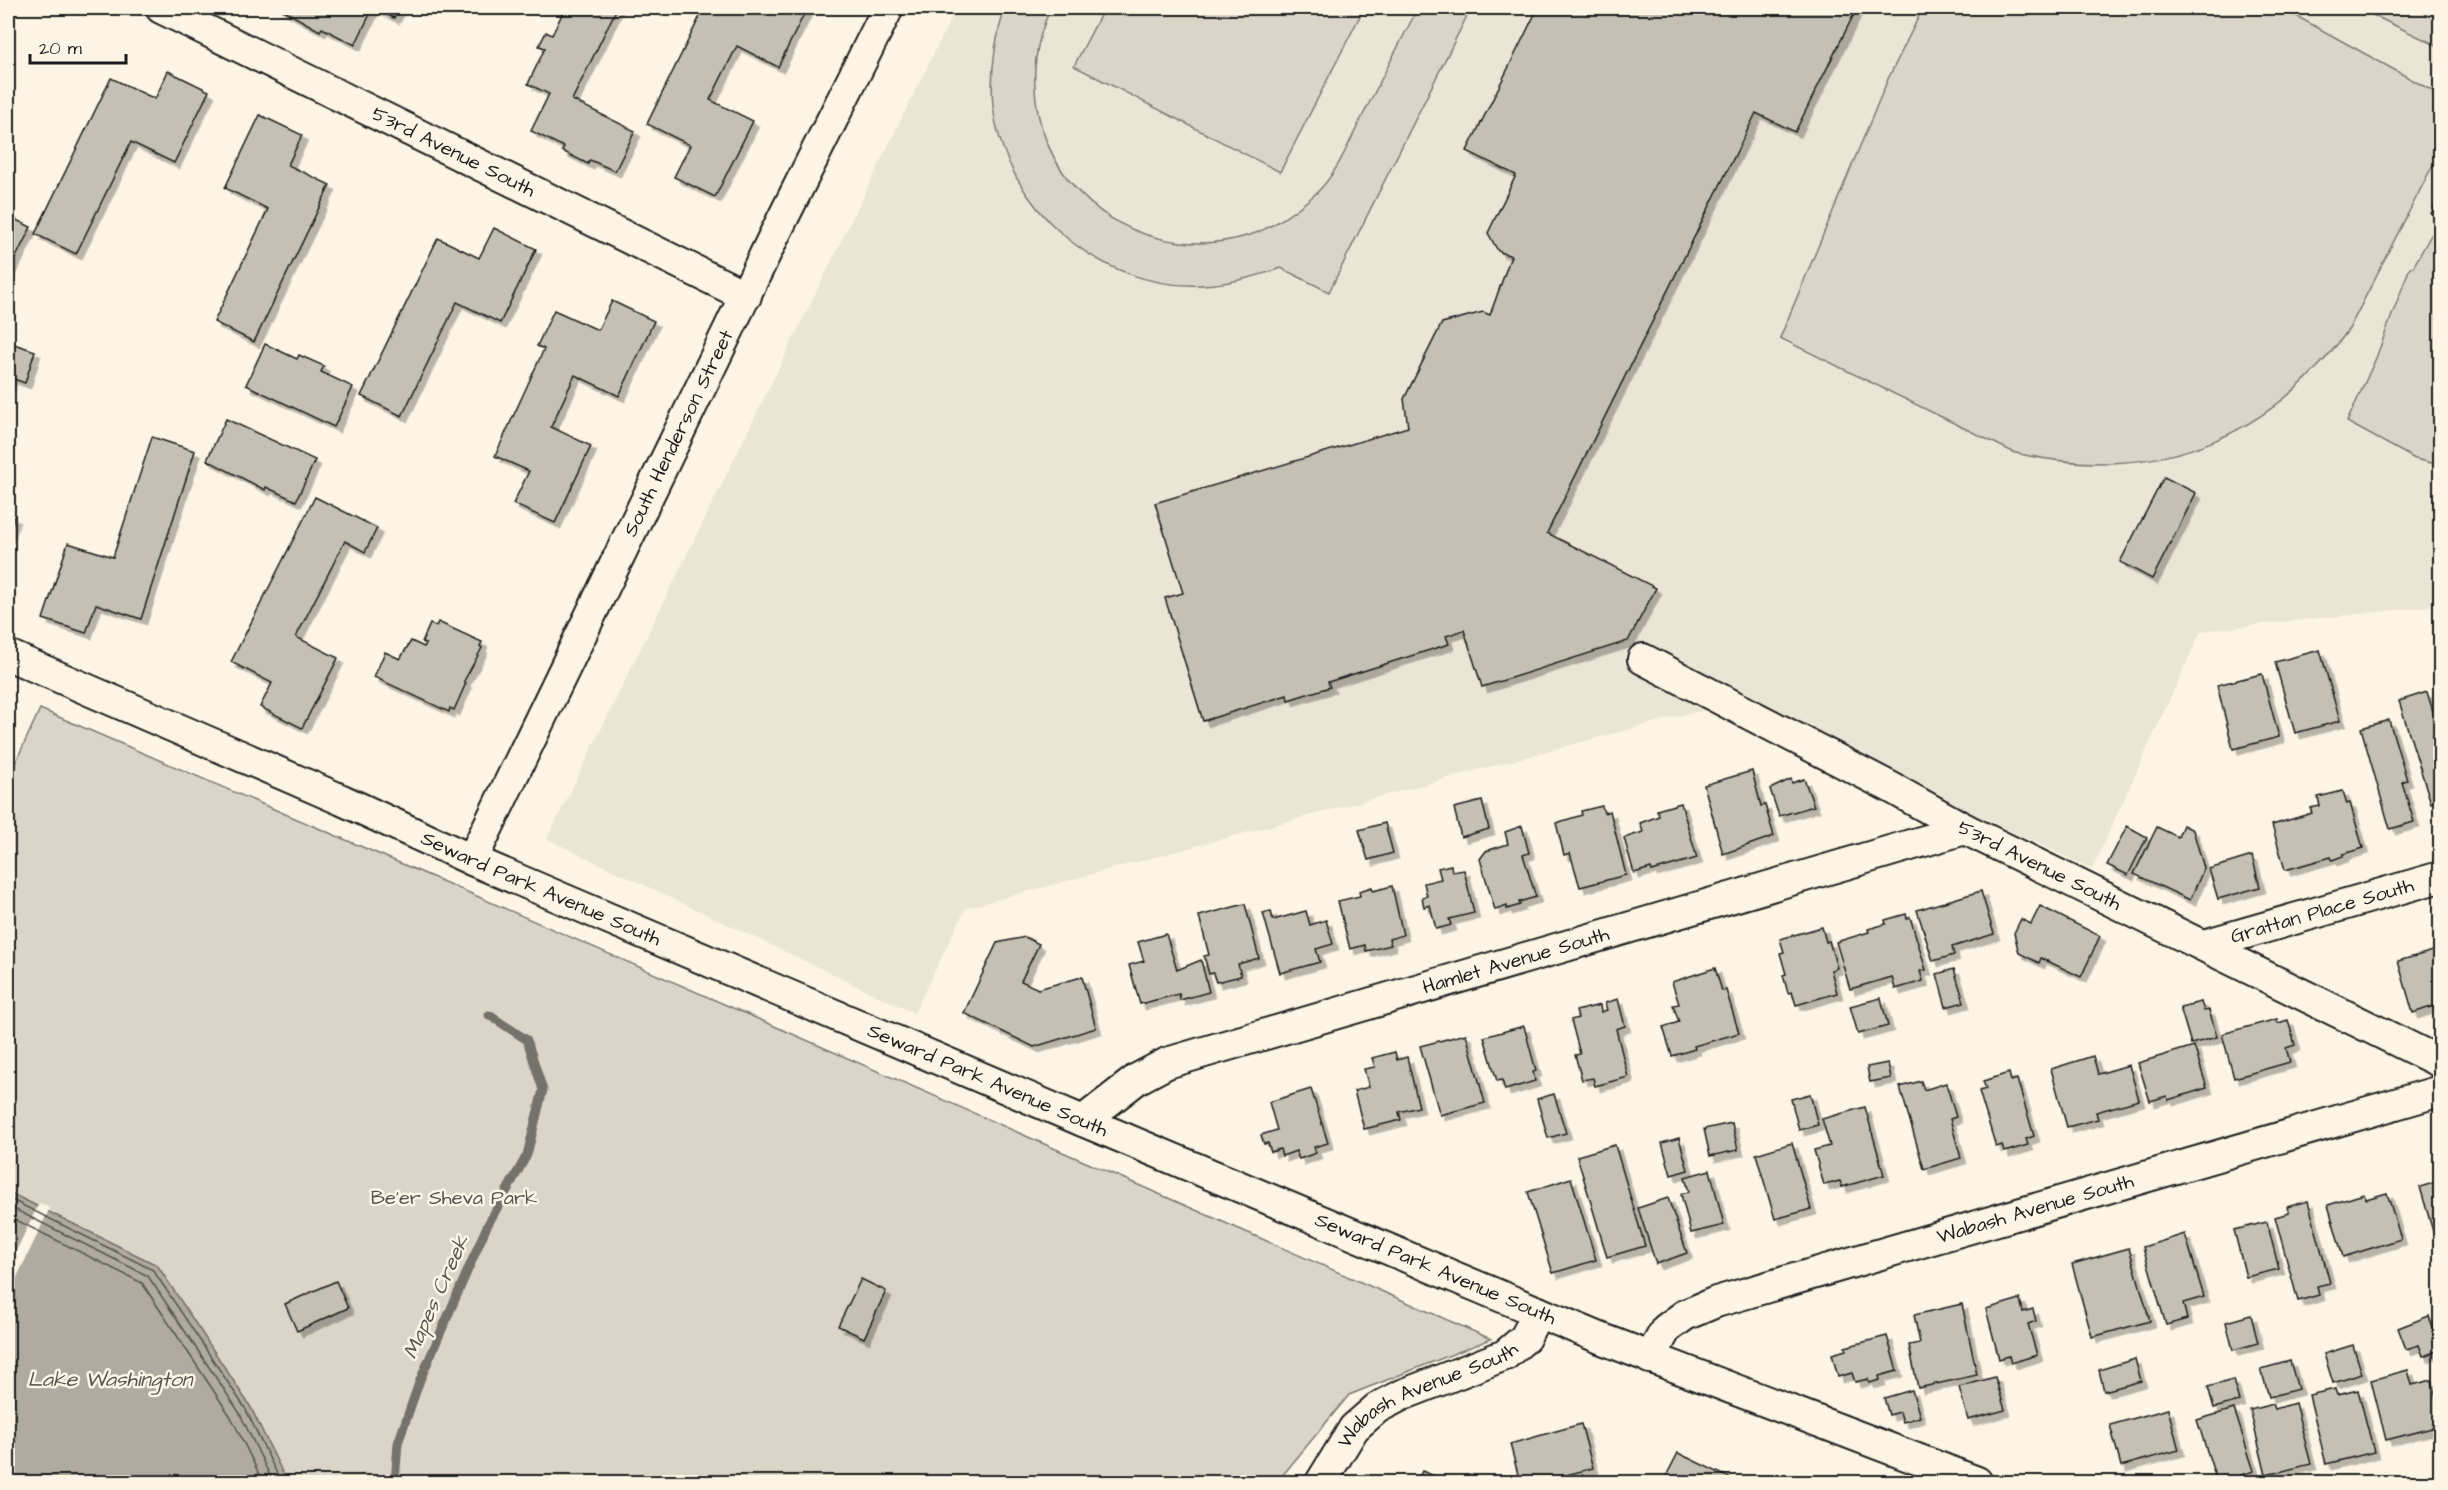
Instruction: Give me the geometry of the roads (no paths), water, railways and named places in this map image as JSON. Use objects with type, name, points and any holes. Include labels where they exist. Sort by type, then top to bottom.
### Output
[{"type":"street","name":"53rd Avenue South","points":[[161,8],[746,296]]},
{"type":"street","name":"South Henderson Street","points":[[472,860],[888,8]]},
{"type":"street","name":"Seward Park Avenue South","points":[[8,655],[342,800],[472,860],[1083,1121],[1650,1358],[1977,1482]]},
{"type":"street","name":"53rd Avenue South","points":[[1643,659],[1892,788],[1965,829],[2440,1062]]},
{"type":"street","name":"Hamlet Avenue South","points":[[1083,1121],[1137,1078],[1167,1063],[1965,829]]},
{"type":"street","name":"Grattan Place South","points":[[2204,945],[2440,877]]},
{"type":"street","name":"Wabash Avenue South","points":[[1650,1358],[1666,1329],[1685,1314],[1716,1302],[2440,1091]]},
{"type":"street","name":"Wabash Avenue South","points":[[1321,1482],[1353,1428],[1377,1408],[1402,1395],[1505,1354],[1525,1338],[1538,1312]]},
{"type":"water","name":"Lake Washington","points":[[8,1192],[157,1265],[250,1406],[287,1482],[8,1482]]},
{"type":"waterway","name":"Mapes Creek","points":[[395,1482],[398,1443],[420,1380],[487,1226],[527,1155],[543,1090],[527,1040],[489,1015]]},
{"type":"park label","name":"Be'er Sheva Park","points":[[454,1198]]}]
